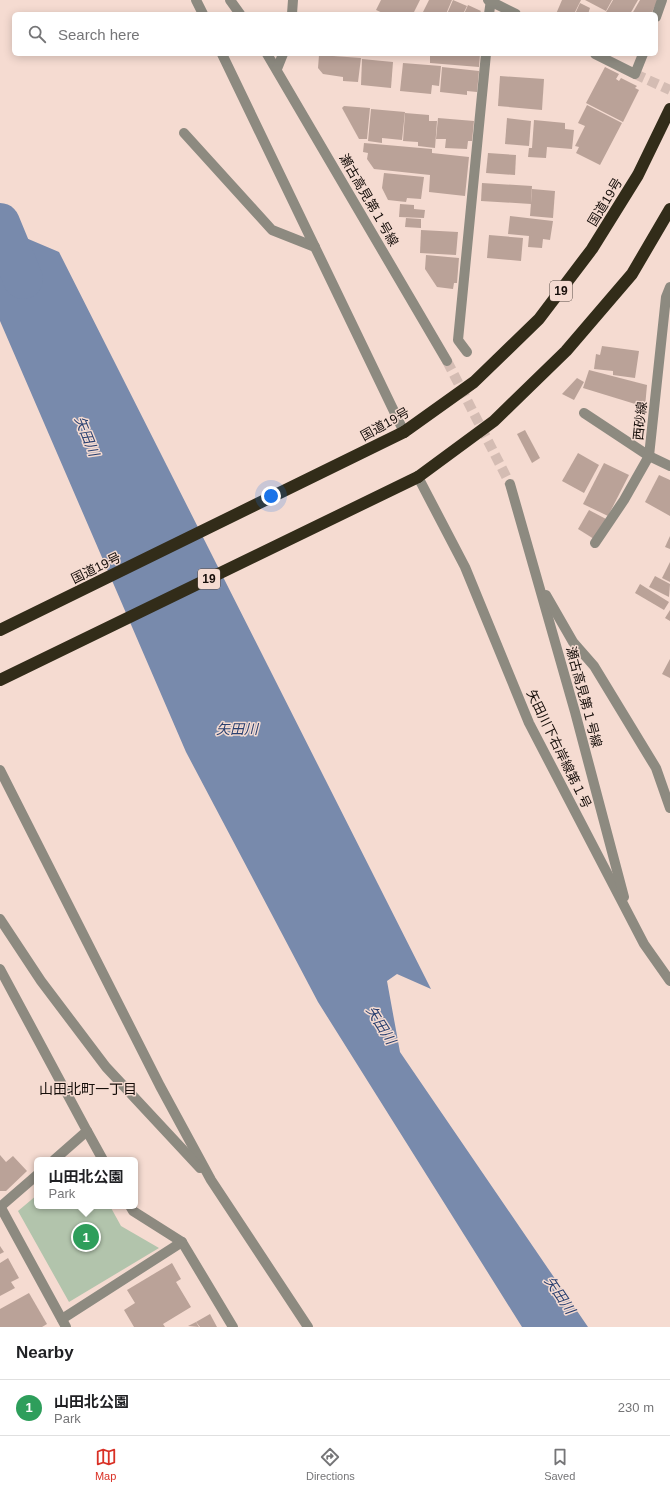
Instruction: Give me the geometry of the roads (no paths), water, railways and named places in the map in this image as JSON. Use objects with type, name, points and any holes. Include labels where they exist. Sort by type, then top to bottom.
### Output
[{"type":"highway","name":"国道19号","points":[[0,630],[404,432],[474,382],[539,319],[592,249],[638,174],[670,109]]},
{"type":"highway","name":"19","points":[[0,680],[418,477],[494,421],[566,350],[632,274],[670,209]]},
{"type":"street","points":[[196,0],[201,12]]},
{"type":"street","points":[[230,0],[239,12]]},
{"type":"street","points":[[292,12],[293,0]]},
{"type":"street","points":[[490,12],[490,0],[512,12]]},
{"type":"street","points":[[658,12],[662,0]]},
{"type":"street","points":[[223,56],[404,432]]},
{"type":"street","name":"瀬古高見第１号線","points":[[268,56],[447,361]]},
{"type":"street","points":[[277,70],[282,56]]},
{"type":"street","points":[[467,352],[458,340],[486,56]]},
{"type":"street","points":[[600,56],[634,74],[642,56]]},
{"type":"street","points":[[184,133],[272,230],[315,247]]},
{"type":"street","name":"西砂線","points":[[595,543],[624,500],[649,456],[666,297],[670,287]]},
{"type":"street","points":[[584,413],[649,456],[670,466]]},
{"type":"street","name":"矢田川下右岸線第１号","points":[[418,477],[465,567],[529,723],[644,944],[670,982]]},
{"type":"street","name":"瀬古高見第１号線","points":[[510,484],[630,916]]},
{"type":"street","points":[[538,581],[573,642],[594,666],[656,768],[670,808]]},
{"type":"street","points":[[0,770],[160,1086],[211,1180],[308,1327]]},
{"type":"street","points":[[0,919],[41,981],[106,1067],[211,1180]]},
{"type":"street","points":[[0,969],[102,1157]]},
{"type":"street","points":[[57,1157],[87,1131]]},
{"type":"street","points":[[34,1178],[0,1207],[64,1323],[182,1242]]},
{"type":"street","points":[[132,1209],[182,1242],[233,1327]]},
{"type":"water","name":"矢田川","points":[[0,227],[59,252],[431,989],[397,974],[387,981],[400,1052],[588,1327],[522,1327],[318,1002],[186,752],[0,321]]},
{"type":"waterway","name":"矢田川","points":[[0,223],[23,279]]},
{"type":"tunnel","points":[[635,74],[670,90]]},
{"type":"tunnel","points":[[447,361],[510,484]]},
{"type":"place","name":"山田北公園","points":[[86,1237]]},
{"type":"district","name":"山田北町一丁目","points":[[88,1089]]}]
